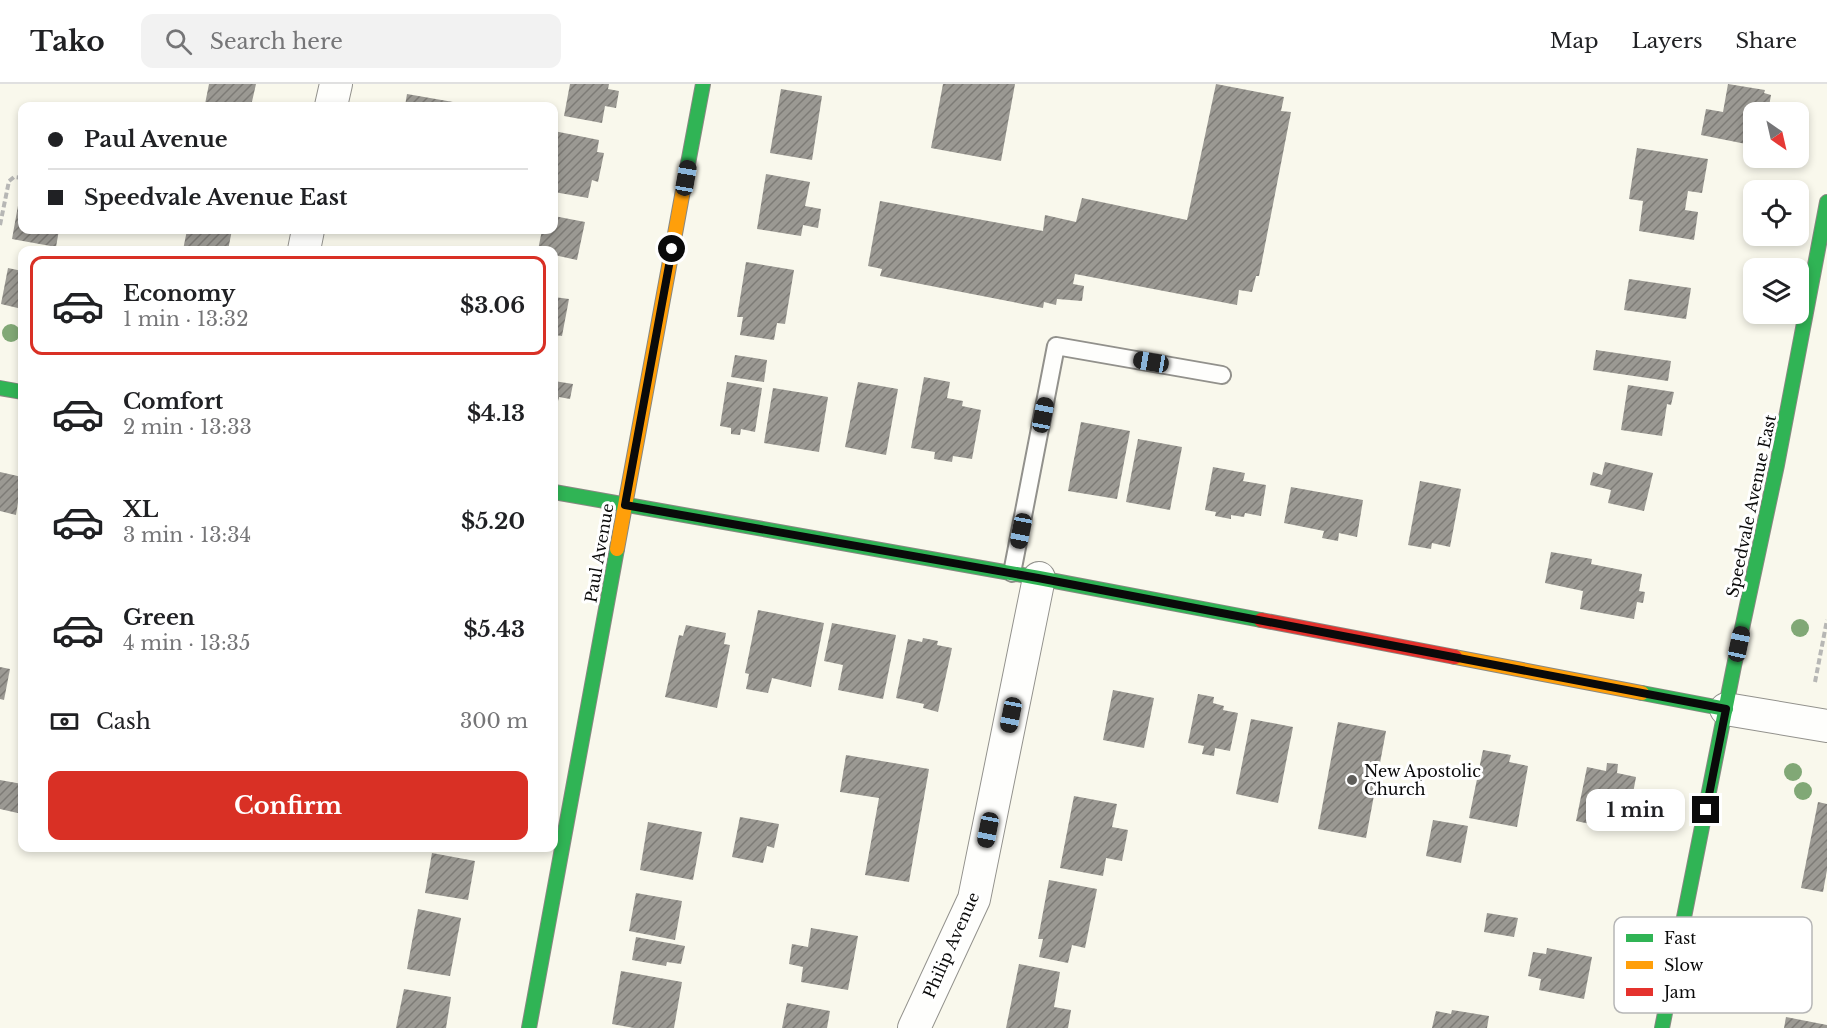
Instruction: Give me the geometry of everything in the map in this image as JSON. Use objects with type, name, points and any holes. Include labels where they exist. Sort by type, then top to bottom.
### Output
[{"type":"street","points":[[332,102],[336,84]]},
{"type":"street","name":"Paul Avenue","points":[[529,1028],[703,84]]},
{"type":"street","name":"Speedvale Avenue East","points":[[1684,917],[1777,465],[1827,202]]},
{"type":"street","points":[[0,388],[18,391]]},
{"type":"street","points":[[558,493],[1025,576],[1726,709],[1827,726]]},
{"type":"street","name":"Philip Avenue","points":[[914,1028],[974,899],[1025,576]]},
{"type":"street","name":"Speedvale Avenue East","points":[[1662,1028],[1665,1013]]},
{"type":"lane","points":[[1025,576],[1056,346],[1222,375]]},
{"type":"path","points":[[0,225],[9,181],[14,177],[18,178]]},
{"type":"path","points":[[1815,682],[1827,620]]},
{"type":"building","points":[[209,84],[256,84],[252,102],[205,102]]},
{"type":"building","points":[[570,84],[609,84],[608,89],[619,91],[616,108],[605,106],[602,123],[564,116]]},
{"type":"building","points":[[943,84],[1015,84],[1001,161],[931,148]]},
{"type":"building","points":[[1216,84],[1284,97],[1281,111],[1291,112],[1259,276],[1256,276],[1252,292],[1239,290],[1237,305],[1075,274],[1073,284],[1084,286],[1082,301],[1057,299],[1056,305],[1044,302],[1043,308],[880,276],[882,269],[868,266],[880,201],[1043,231],[1045,215],[1076,222],[1082,198],[1187,220]]},
{"type":"building","points":[[1728,84],[1765,90],[1764,93],[1771,95],[1770,102],[1743,102],[1743,143],[1701,135],[1706,109],[1723,112]]},
{"type":"building","points":[[781,89],[822,96],[812,160],[770,153]]},
{"type":"building","points":[[407,94],[453,102],[406,102]]},
{"type":"building","points":[[558,132],[599,140],[597,152],[604,153],[598,182],[592,180],[588,198],[558,193]]},
{"type":"building","points":[[1637,148],[1708,159],[1702,193],[1688,191],[1685,210],[1698,212],[1694,240],[1639,231],[1643,201],[1629,199]]},
{"type":"building","points":[[766,174],[810,182],[805,206],[821,209],[818,228],[803,225],[801,236],[757,229]]},
{"type":"building","points":[[18,206],[18,234],[58,234],[56,246],[12,239]]},
{"type":"building","points":[[558,217],[585,222],[577,260],[558,256],[558,246],[539,246],[541,234],[558,234]]},
{"type":"building","points":[[186,234],[231,234],[229,246],[184,246]]},
{"type":"building","points":[[746,262],[794,270],[785,324],[777,323],[774,340],[740,335],[743,317],[737,317]]},
{"type":"building","points":[[8,268],[18,270],[18,308],[1,304]]},
{"type":"building","points":[[1629,279],[1691,288],[1686,319],[1624,310]]},
{"type":"building","points":[[558,298],[569,299],[562,336],[558,336]]},
{"type":"building","points":[[1596,350],[1671,361],[1668,381],[1593,370]]},
{"type":"building","points":[[735,355],[767,360],[764,382],[731,377]]},
{"type":"building","points":[[924,377],[950,382],[947,398],[963,401],[962,406],[981,410],[972,459],[953,456],[952,462],[934,459],[935,452],[911,448]]},
{"type":"building","points":[[558,382],[573,384],[570,399],[559,397],[558,401]]},
{"type":"building","points":[[727,382],[762,388],[755,432],[741,429],[740,435],[731,434],[731,428],[720,426]]},
{"type":"building","points":[[858,382],[898,389],[886,455],[845,447]]},
{"type":"building","points":[[1628,385],[1674,392],[1671,405],[1667,404],[1662,436],[1621,430]]},
{"type":"building","points":[[773,388],[828,397],[819,452],[764,443]]},
{"type":"building","points":[[1081,422],[1130,431],[1117,499],[1068,491]]},
{"type":"building","points":[[1138,439],[1182,447],[1170,510],[1126,502]]},
{"type":"building","points":[[1605,462],[1653,473],[1644,511],[1608,503],[1611,490],[1590,485],[1593,472],[1602,475]]},
{"type":"building","points":[[1213,467],[1245,473],[1243,481],[1266,485],[1261,516],[1245,513],[1244,517],[1231,515],[1231,519],[1215,516],[1216,512],[1205,510]]},
{"type":"building","points":[[0,472],[18,476],[16,515],[0,511]]},
{"type":"building","points":[[1420,481],[1461,489],[1450,547],[1432,543],[1431,549],[1408,545]]},
{"type":"building","points":[[1291,487],[1363,500],[1357,537],[1339,533],[1338,541],[1322,538],[1324,531],[1284,523]]},
{"type":"building","points":[[1551,552],[1592,559],[1591,564],[1642,574],[1639,591],[1645,592],[1643,603],[1637,602],[1634,619],[1580,609],[1583,591],[1545,583]]},
{"type":"building","points":[[758,610],[824,623],[811,687],[772,678],[768,693],[746,689],[749,674],[745,673]]},
{"type":"building","points":[[832,623],[896,635],[883,699],[838,690],[843,665],[824,661]]},
{"type":"building","points":[[686,625],[726,633],[724,644],[730,645],[717,708],[665,697],[679,635],[683,636]]},
{"type":"building","points":[[923,638],[938,641],[937,645],[952,648],[938,712],[923,708],[924,704],[896,698],[908,639],[922,642]]},
{"type":"building","points":[[0,667],[10,669],[4,700],[0,699]]},
{"type":"building","points":[[1113,690],[1154,698],[1144,748],[1103,740]]},
{"type":"building","points":[[1198,694],[1214,697],[1213,703],[1224,706],[1223,710],[1238,713],[1230,751],[1215,748],[1214,756],[1202,754],[1204,746],[1188,743]]},
{"type":"building","points":[[1251,719],[1293,727],[1278,803],[1236,794]]},
{"type":"building","name":"New Apostolic Church","points":[[1338,722],[1386,731],[1366,838],[1318,829]]},
{"type":"building","points":[[1483,750],[1511,755],[1509,762],[1528,766],[1517,827],[1469,818]]},
{"type":"building","points":[[846,755],[929,769],[909,882],[865,875],[879,798],[840,792]]},
{"type":"building","points":[[1607,763],[1618,764],[1617,773],[1636,777],[1629,815],[1617,813],[1614,829],[1576,821],[1587,767],[1606,771]]},
{"type":"building","points":[[0,780],[18,783],[18,813],[0,809]]},
{"type":"building","points":[[1074,796],[1117,804],[1112,827],[1128,830],[1122,861],[1106,858],[1103,876],[1060,868]]},
{"type":"building","points":[[1818,802],[1827,804],[1827,870],[1823,892],[1801,888]]},
{"type":"building","points":[[740,817],[779,824],[774,848],[767,846],[763,863],[732,857]]},
{"type":"building","points":[[1433,820],[1468,826],[1461,863],[1426,856]]},
{"type":"building","points":[[648,822],[702,832],[693,880],[640,870]]},
{"type":"building","points":[[432,853],[475,861],[468,900],[425,893]]},
{"type":"building","points":[[1049,880],[1097,889],[1085,948],[1072,945],[1068,963],[1039,957],[1043,939],[1038,939]]},
{"type":"building","points":[[636,893],[682,901],[675,940],[629,931]]},
{"type":"building","points":[[418,909],[461,918],[450,976],[407,969]]},
{"type":"building","points":[[1487,913],[1518,918],[1514,937],[1484,932]]},
{"type":"building","points":[[811,928],[858,936],[848,990],[801,982],[803,967],[789,964],[792,944],[808,947]]},
{"type":"building","points":[[636,937],[685,946],[681,964],[667,962],[666,966],[632,960]]},
{"type":"building","points":[[1547,948],[1592,957],[1584,999],[1539,990],[1541,979],[1528,976],[1533,952],[1546,954]]},
{"type":"building","points":[[1019,964],[1060,972],[1054,1007],[1071,1010],[1068,1028],[1006,1028]]},
{"type":"building","points":[[621,971],[682,982],[674,1028],[634,1028],[612,1024]]},
{"type":"building","points":[[404,989],[451,997],[446,1028],[396,1028]]},
{"type":"building","points":[[787,1003],[830,1011],[827,1028],[782,1028]]},
{"type":"building","points":[[1452,1010],[1489,1016],[1487,1028],[1432,1028],[1436,1011],[1451,1014]]},
{"type":"building","points":[[1786,1017],[1827,1025],[1827,1028],[1784,1028]]},
{"type":"traffic: fast","points":[[684,185],[703,84]]},
{"type":"traffic: fast","points":[[1684,917],[1777,465],[1827,202]]},
{"type":"traffic: fast","points":[[0,388],[18,391]]},
{"type":"traffic: fast","points":[[558,493],[1261,620]]},
{"type":"traffic: fast","points":[[529,1028],[617,549]]},
{"type":"traffic: fast","points":[[1642,693],[1726,709]]},
{"type":"traffic: fast","points":[[1662,1028],[1665,1013]]},
{"type":"traffic: slow","points":[[617,549],[684,185]]},
{"type":"traffic: slow","points":[[1455,657],[1642,693]]},
{"type":"traffic: jam","points":[[1261,620],[1455,657]]},
{"type":"place","name":"New Apostolic Church","points":[[1352,780]]},
{"type":"route","points":[[672,249],[625,505],[1038,578],[1726,709],[1706,810]]}]
